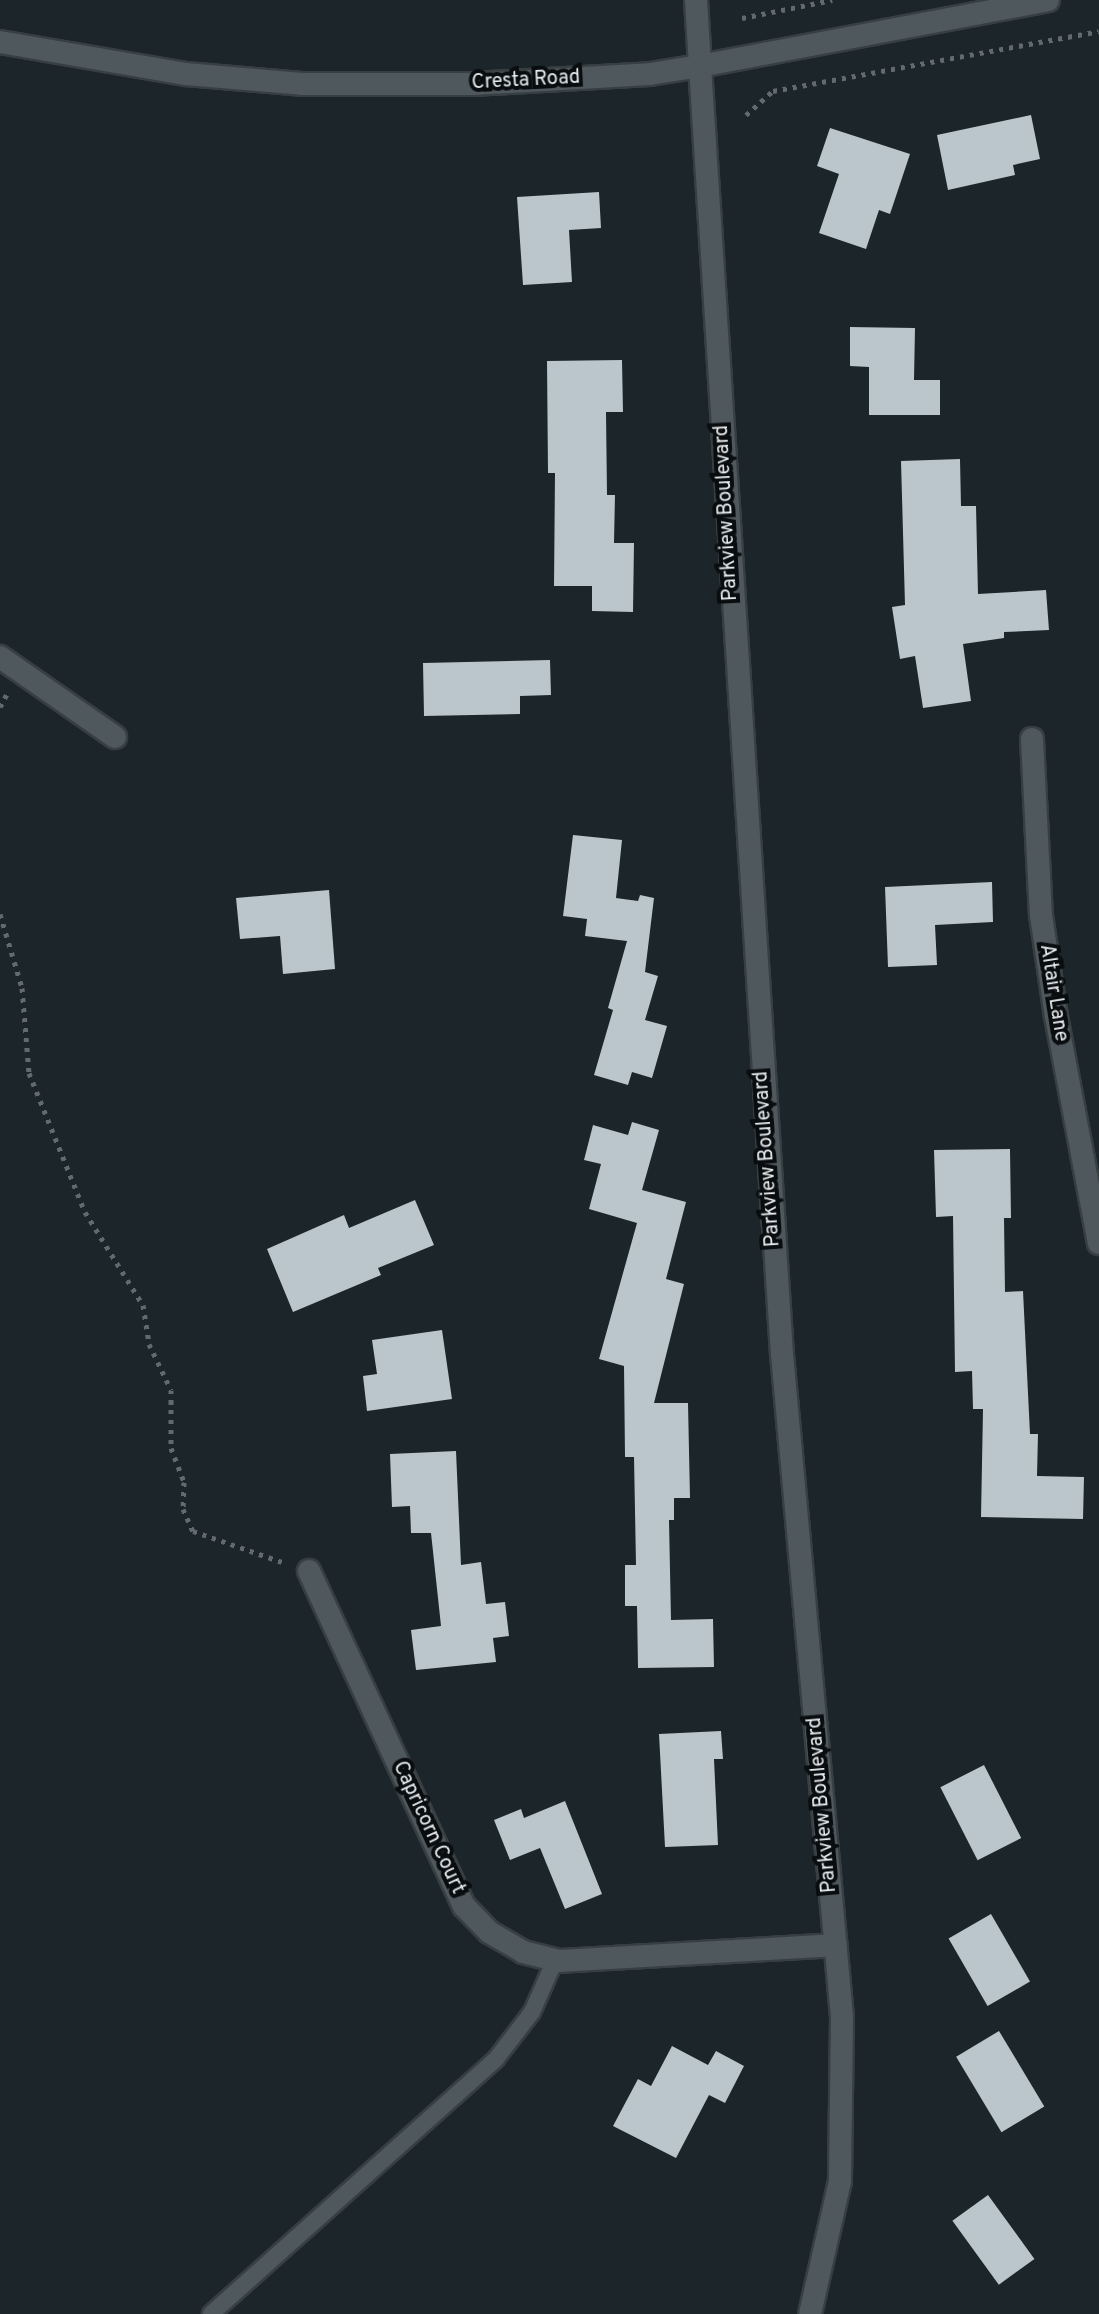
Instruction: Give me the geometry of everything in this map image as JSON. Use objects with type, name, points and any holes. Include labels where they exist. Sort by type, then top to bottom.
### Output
[{"type":"street","name":"Parkview Boulevard","points":[[696,0],[777,1292],[842,2017],[840,2181],[810,2314]]},
{"type":"street","name":"Cresta Road","points":[[0,42],[186,74],[302,84],[473,84],[650,74],[1048,0]]},
{"type":"street","points":[[0,657],[115,737]]},
{"type":"street","name":"Altair Lane","points":[[1032,739],[1041,915],[1056,1016],[1099,1243]]},
{"type":"street","name":"Capricorn Court","points":[[309,1571],[464,1906],[489,1932],[523,1952],[555,1960],[605,1961],[836,1945]]},
{"type":"lane","points":[[211,2314],[496,2059],[532,2012],[555,1960]]},
{"type":"path","points":[[742,18],[832,0]]},
{"type":"path","points":[[746,115],[773,91],[1099,31]]},
{"type":"path","points":[[0,914],[22,988],[29,1073],[85,1212],[143,1305],[149,1344],[171,1390],[171,1448],[184,1482],[183,1509],[193,1531],[309,1571]]},
{"type":"building","points":[[1031,115],[1040,159],[1013,165],[1015,175],[948,190],[937,135]]},
{"type":"building","points":[[830,128],[910,154],[890,214],[879,210],[866,249],[819,233],[839,174],[817,166]]},
{"type":"building","points":[[599,192],[601,228],[569,230],[572,282],[523,285],[517,197]]},
{"type":"building","points":[[850,327],[915,328],[914,380],[940,380],[940,415],[869,415],[869,367],[850,366]]},
{"type":"building","points":[[622,360],[623,412],[606,412],[607,495],[615,495],[614,543],[634,543],[633,612],[592,611],[592,586],[554,586],[555,473],[548,473],[547,361]]},
{"type":"building","points":[[960,459],[961,506],[976,506],[978,594],[1046,590],[1049,630],[1004,632],[1004,638],[963,644],[971,701],[923,708],[915,656],[900,659],[892,607],[905,605],[901,461]]},
{"type":"building","points":[[550,660],[551,695],[520,696],[520,714],[424,716],[423,663]]},
{"type":"building","points":[[573,835],[622,840],[616,898],[638,901],[640,895],[654,898],[645,972],[658,976],[645,1020],[667,1026],[652,1078],[632,1072],[628,1085],[594,1075],[613,1010],[608,1008],[627,941],[585,936],[587,919],[563,916]]},
{"type":"building","points":[[992,882],[993,922],[935,925],[937,965],[888,967],[885,887]]},
{"type":"building","points":[[329,890],[335,969],[283,974],[280,936],[240,939],[236,898]]},
{"type":"building","points":[[632,1122],[659,1130],[642,1190],[686,1202],[666,1279],[684,1284],[654,1403],[688,1403],[690,1498],[674,1498],[674,1520],[669,1520],[671,1620],[713,1619],[714,1667],[638,1668],[637,1606],[625,1606],[625,1565],[636,1565],[634,1457],[625,1457],[624,1366],[599,1359],[637,1223],[589,1209],[601,1164],[584,1160],[593,1125],[628,1135]]},
{"type":"building","points":[[1010,1149],[1011,1218],[1004,1218],[1005,1292],[1023,1291],[1030,1434],[1038,1434],[1037,1476],[1084,1477],[1083,1519],[981,1517],[983,1409],[973,1409],[972,1371],[955,1372],[953,1216],[936,1217],[934,1150]]},
{"type":"building","points":[[415,1200],[434,1245],[378,1268],[381,1275],[293,1312],[267,1249],[344,1215],[349,1228]]},
{"type":"building","points":[[442,1330],[452,1399],[367,1411],[363,1376],[377,1374],[372,1340]]},
{"type":"building","points":[[456,1451],[461,1565],[481,1562],[486,1604],[505,1602],[509,1636],[493,1638],[496,1662],[416,1670],[411,1630],[441,1626],[431,1533],[411,1533],[410,1506],[392,1507],[390,1454]]},
{"type":"building","points":[[721,1731],[723,1759],[714,1759],[718,1845],[665,1847],[659,1734]]},
{"type":"building","points":[[984,1765],[1021,1838],[978,1860],[940,1787]]},
{"type":"building","points":[[565,1801],[602,1894],[565,1909],[540,1848],[510,1860],[494,1820],[521,1809],[524,1818]]},
{"type":"building","points":[[991,1914],[1030,1982],[988,2006],[949,1938]]},
{"type":"building","points":[[999,2031],[1044,2106],[1001,2132],[956,2057]]},
{"type":"building","points":[[672,2046],[708,2065],[716,2051],[744,2066],[725,2103],[709,2095],[676,2158],[613,2126],[638,2079],[651,2086]]},
{"type":"building","points":[[988,2195],[1034,2259],[999,2285],[952,2221]]}]
